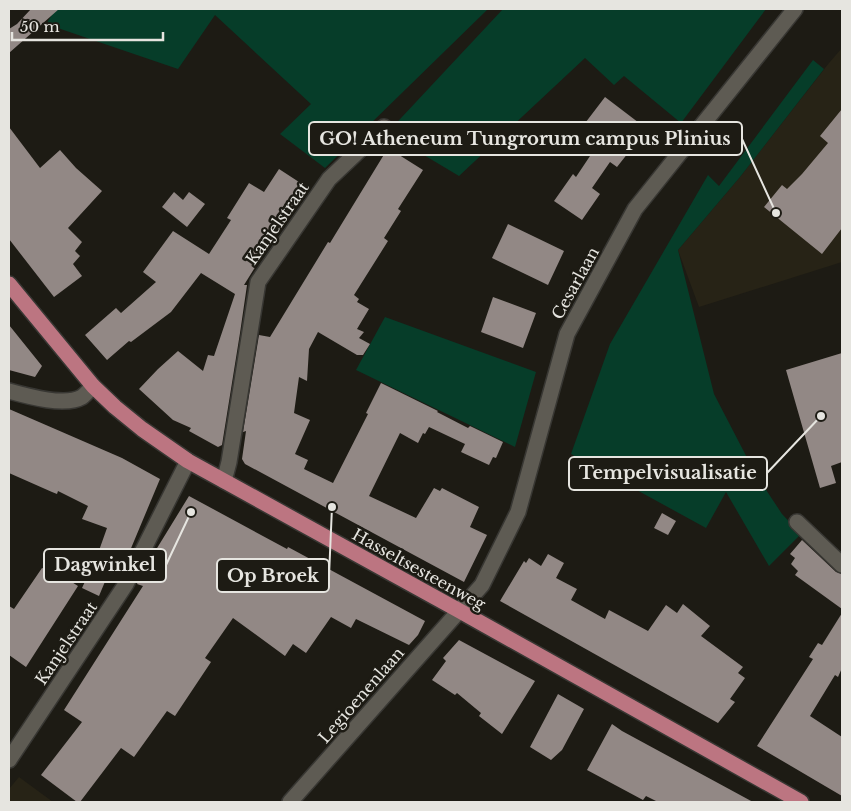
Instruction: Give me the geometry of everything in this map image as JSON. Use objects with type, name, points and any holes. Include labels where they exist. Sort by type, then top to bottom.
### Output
[{"type":"main road","name":"Hasseltsesteenweg","points":[[9,284],[94,386],[115,407],[142,429],[188,461],[801,802]]},
{"type":"street","name":"Cesarlaan","points":[[458,610],[482,585],[518,512],[566,334],[635,209],[795,9]]},
{"type":"street","name":"Kanjelstraat","points":[[224,481],[229,462],[258,282],[329,179],[384,127]]},
{"type":"street","points":[[9,391],[42,400],[66,400],[81,398],[94,386]]},
{"type":"street","name":"Kanjelstraat","points":[[9,760],[126,584],[188,461]]},
{"type":"street","points":[[797,522],[842,565]]},
{"type":"street","name":"Legioenenlaan","points":[[290,802],[458,610]]},
{"type":"shaded area","points":[[842,48],[842,262],[699,307],[678,250],[740,177]]},
{"type":"shaded area","points":[[19,777],[53,802],[9,802],[9,789]]},
{"type":"green space","points":[[56,9],[488,9],[325,168],[280,134],[311,104],[215,15],[178,69],[46,24]]},
{"type":"green space","points":[[503,9],[766,9],[681,123],[624,76],[614,85],[585,58],[459,176],[387,133]]},
{"type":"green space","points":[[813,60],[824,69],[740,177],[678,250],[714,394],[755,473],[782,514],[801,534],[769,566],[726,492],[706,528],[571,454],[610,344],[708,175],[719,186]]},
{"type":"green space","points":[[385,317],[536,372],[515,447],[356,370]]},
{"type":"building","points":[[31,9],[59,9],[9,53],[9,29],[17,24]]},
{"type":"building","points":[[605,97],[647,129],[617,167],[610,162],[592,188],[600,194],[582,220],[554,201],[573,174],[576,177],[594,150],[576,135]]},
{"type":"building","points":[[842,109],[842,228],[822,254],[764,207],[782,185],[787,189],[802,174],[828,143],[820,136]]},
{"type":"building","points":[[9,127],[40,168],[60,150],[76,168],[102,191],[68,228],[82,242],[75,251],[80,256],[73,264],[82,276],[54,297],[9,239]]},
{"type":"building","points":[[388,148],[423,170],[398,209],[401,211],[384,238],[388,241],[354,295],[359,299],[357,302],[369,309],[357,329],[364,332],[359,338],[370,344],[363,355],[357,355],[318,332],[309,349],[307,381],[299,377],[294,413],[310,420],[295,454],[308,460],[304,469],[333,483],[368,414],[366,413],[381,383],[468,428],[470,426],[503,442],[496,458],[493,457],[489,465],[461,452],[465,444],[429,427],[425,434],[423,433],[418,443],[400,433],[369,496],[416,518],[434,488],[440,491],[442,488],[479,507],[470,527],[487,535],[464,582],[245,464],[242,459],[246,431],[243,432],[259,335],[270,337]]},
{"type":"building","points":[[279,169],[299,182],[298,184],[304,189],[244,285],[247,285],[240,333],[222,445],[218,447],[189,431],[191,428],[173,420],[139,389],[178,351],[203,371],[208,355],[214,356],[235,294],[201,273],[171,312],[131,342],[129,341],[107,360],[85,335],[116,308],[121,313],[156,282],[143,272],[173,231],[209,254],[231,220],[227,218],[249,183],[264,192]]},
{"type":"building","points":[[174,192],[183,200],[189,192],[205,204],[187,227],[162,207]]},
{"type":"building","points":[[508,224],[564,251],[548,285],[492,258]]},
{"type":"building","points":[[493,297],[536,313],[523,348],[481,332]]},
{"type":"building","points":[[9,325],[42,366],[35,377],[9,370]]},
{"type":"building","points":[[842,353],[842,462],[831,466],[836,483],[820,488],[786,370]]},
{"type":"building","points":[[9,409],[122,458],[160,479],[119,577],[109,572],[99,596],[82,588],[89,573],[91,573],[107,528],[82,519],[88,506],[58,491],[57,494],[9,473]]},
{"type":"building","points":[[189,496],[425,621],[418,635],[409,645],[356,619],[351,628],[331,617],[306,653],[293,644],[285,656],[233,618],[205,658],[211,662],[175,716],[167,711],[134,757],[121,748],[80,802],[77,802],[41,775],[82,722],[64,710],[143,586],[137,584],[143,571]]},
{"type":"building","points":[[662,513],[676,521],[668,535],[654,528]]},
{"type":"building","points":[[802,540],[836,572],[842,574],[842,609],[795,575],[798,571],[791,564],[795,558],[790,554]]},
{"type":"building","points":[[548,554],[564,563],[556,578],[577,589],[571,600],[605,619],[609,610],[648,631],[666,605],[677,613],[683,604],[710,626],[701,636],[743,667],[738,673],[745,678],[730,699],[735,702],[718,723],[500,601],[524,561],[526,563],[529,558],[541,566]]},
{"type":"building","points":[[42,568],[56,572],[78,586],[26,667],[9,655],[9,606],[14,609]]},
{"type":"building","points":[[842,613],[842,668],[838,677],[835,675],[810,716],[842,737],[842,796],[757,746],[813,659],[809,657],[818,643],[822,645]]},
{"type":"building","points":[[459,640],[535,681],[502,734],[479,716],[481,713],[457,693],[455,695],[432,680],[446,661],[443,658]]},
{"type":"building","points":[[558,694],[584,709],[562,750],[551,760],[530,747]]},
{"type":"building","points":[[612,724],[753,802],[658,802],[646,796],[643,800],[587,770]]},
{"type":"place","name":"GO! Atheneum Tungrorum campus Plinius","points":[[776,213]]},
{"type":"place","name":"Tempelvisualisatie","points":[[821,416]]},
{"type":"place","name":"Op Broek","points":[[332,507]]},
{"type":"place","name":"Dagwinkel","points":[[191,512]]}]
